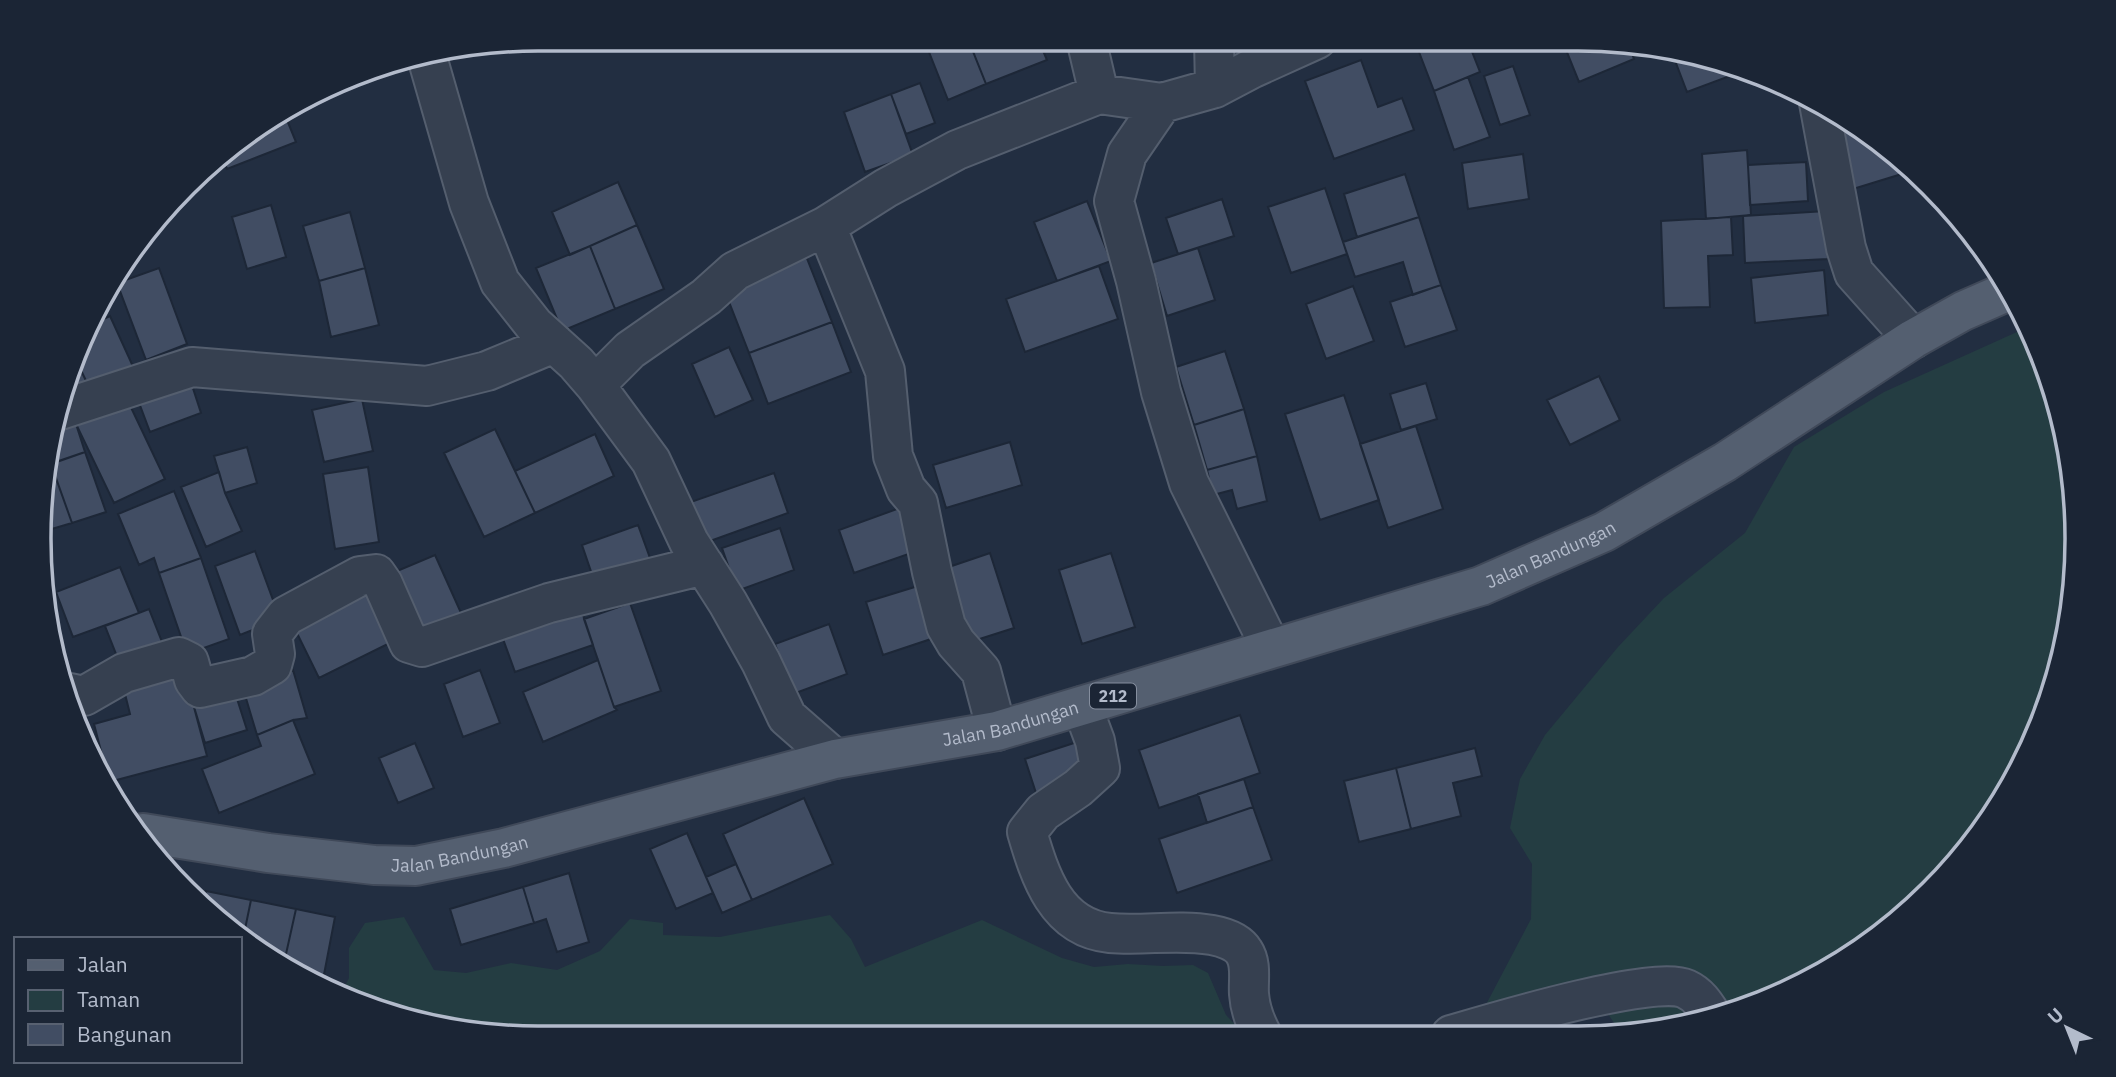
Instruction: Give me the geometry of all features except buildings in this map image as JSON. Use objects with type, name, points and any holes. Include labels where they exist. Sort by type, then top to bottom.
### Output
[{"type":"main road","name":"Jalan Bandungan","points":[[152,834],[268,853],[374,865],[416,866],[504,848],[835,759],[997,731],[1481,586],[1604,532],[1725,462],[1913,340],[1963,311],[2000,295]]},
{"type":"street","points":[[1089,51],[1099,94]]},
{"type":"street","points":[[1214,51],[1215,89]]},
{"type":"street","points":[[595,385],[630,349],[706,297],[735,271],[826,226],[886,188],[957,150],[1099,94],[1162,103],[1215,89],[1291,51]]},
{"type":"street","points":[[429,63],[469,203],[500,282],[534,325],[576,363],[595,385],[652,461],[676,516],[761,662],[787,717],[835,759]]},
{"type":"street","points":[[1162,103],[1127,154],[1114,201],[1136,281],[1161,392],[1189,483],[1271,648]]},
{"type":"street","points":[[1821,116],[1846,248],[1854,273],[1913,340]]},
{"type":"street","points":[[826,226],[886,371],[893,456],[905,489],[919,503],[946,626],[956,643],[981,671],[997,731]]},
{"type":"street","points":[[69,407],[192,367],[427,386],[486,370],[554,343]]},
{"type":"street","points":[[77,694],[84,696],[124,673],[179,657],[189,662],[194,680],[201,688],[253,676],[272,665],[275,654],[272,634],[286,616],[360,576],[376,574],[409,643],[422,647],[548,603],[704,565]]},
{"type":"street","points":[[1082,706],[1095,741],[1100,768],[1043,812],[1027,832],[1049,892],[1072,920],[1094,931],[1182,932],[1227,939],[1244,950],[1249,963],[1249,997],[1257,1026]]},
{"type":"street","points":[[1486,1026],[1624,990],[1663,986],[1685,988],[1701,999],[1707,1009]]},
{"type":"green space","points":[[2019,331],[2049,412],[2061,475],[2065,538],[2056,634],[2049,665],[2028,725],[2000,782],[1983,809],[1944,860],[1899,905],[1821,961],[1764,989],[1704,1010],[1615,1024],[1587,982],[1543,997],[1530,1026],[1475,1026],[1531,919],[1532,864],[1510,828],[1520,779],[1545,735],[1618,647],[1664,598],[1745,533],[1794,447],[1884,392]]},
{"type":"green space","points":[[830,915],[851,939],[865,967],[982,920],[1062,958],[1094,967],[1128,964],[1193,965],[1208,973],[1226,1015],[1236,1026],[507,1025],[412,1010],[345,986],[349,978],[349,948],[365,923],[404,917],[434,970],[466,973],[511,963],[557,970],[600,951],[630,919],[663,923],[663,935],[720,937]]}]
